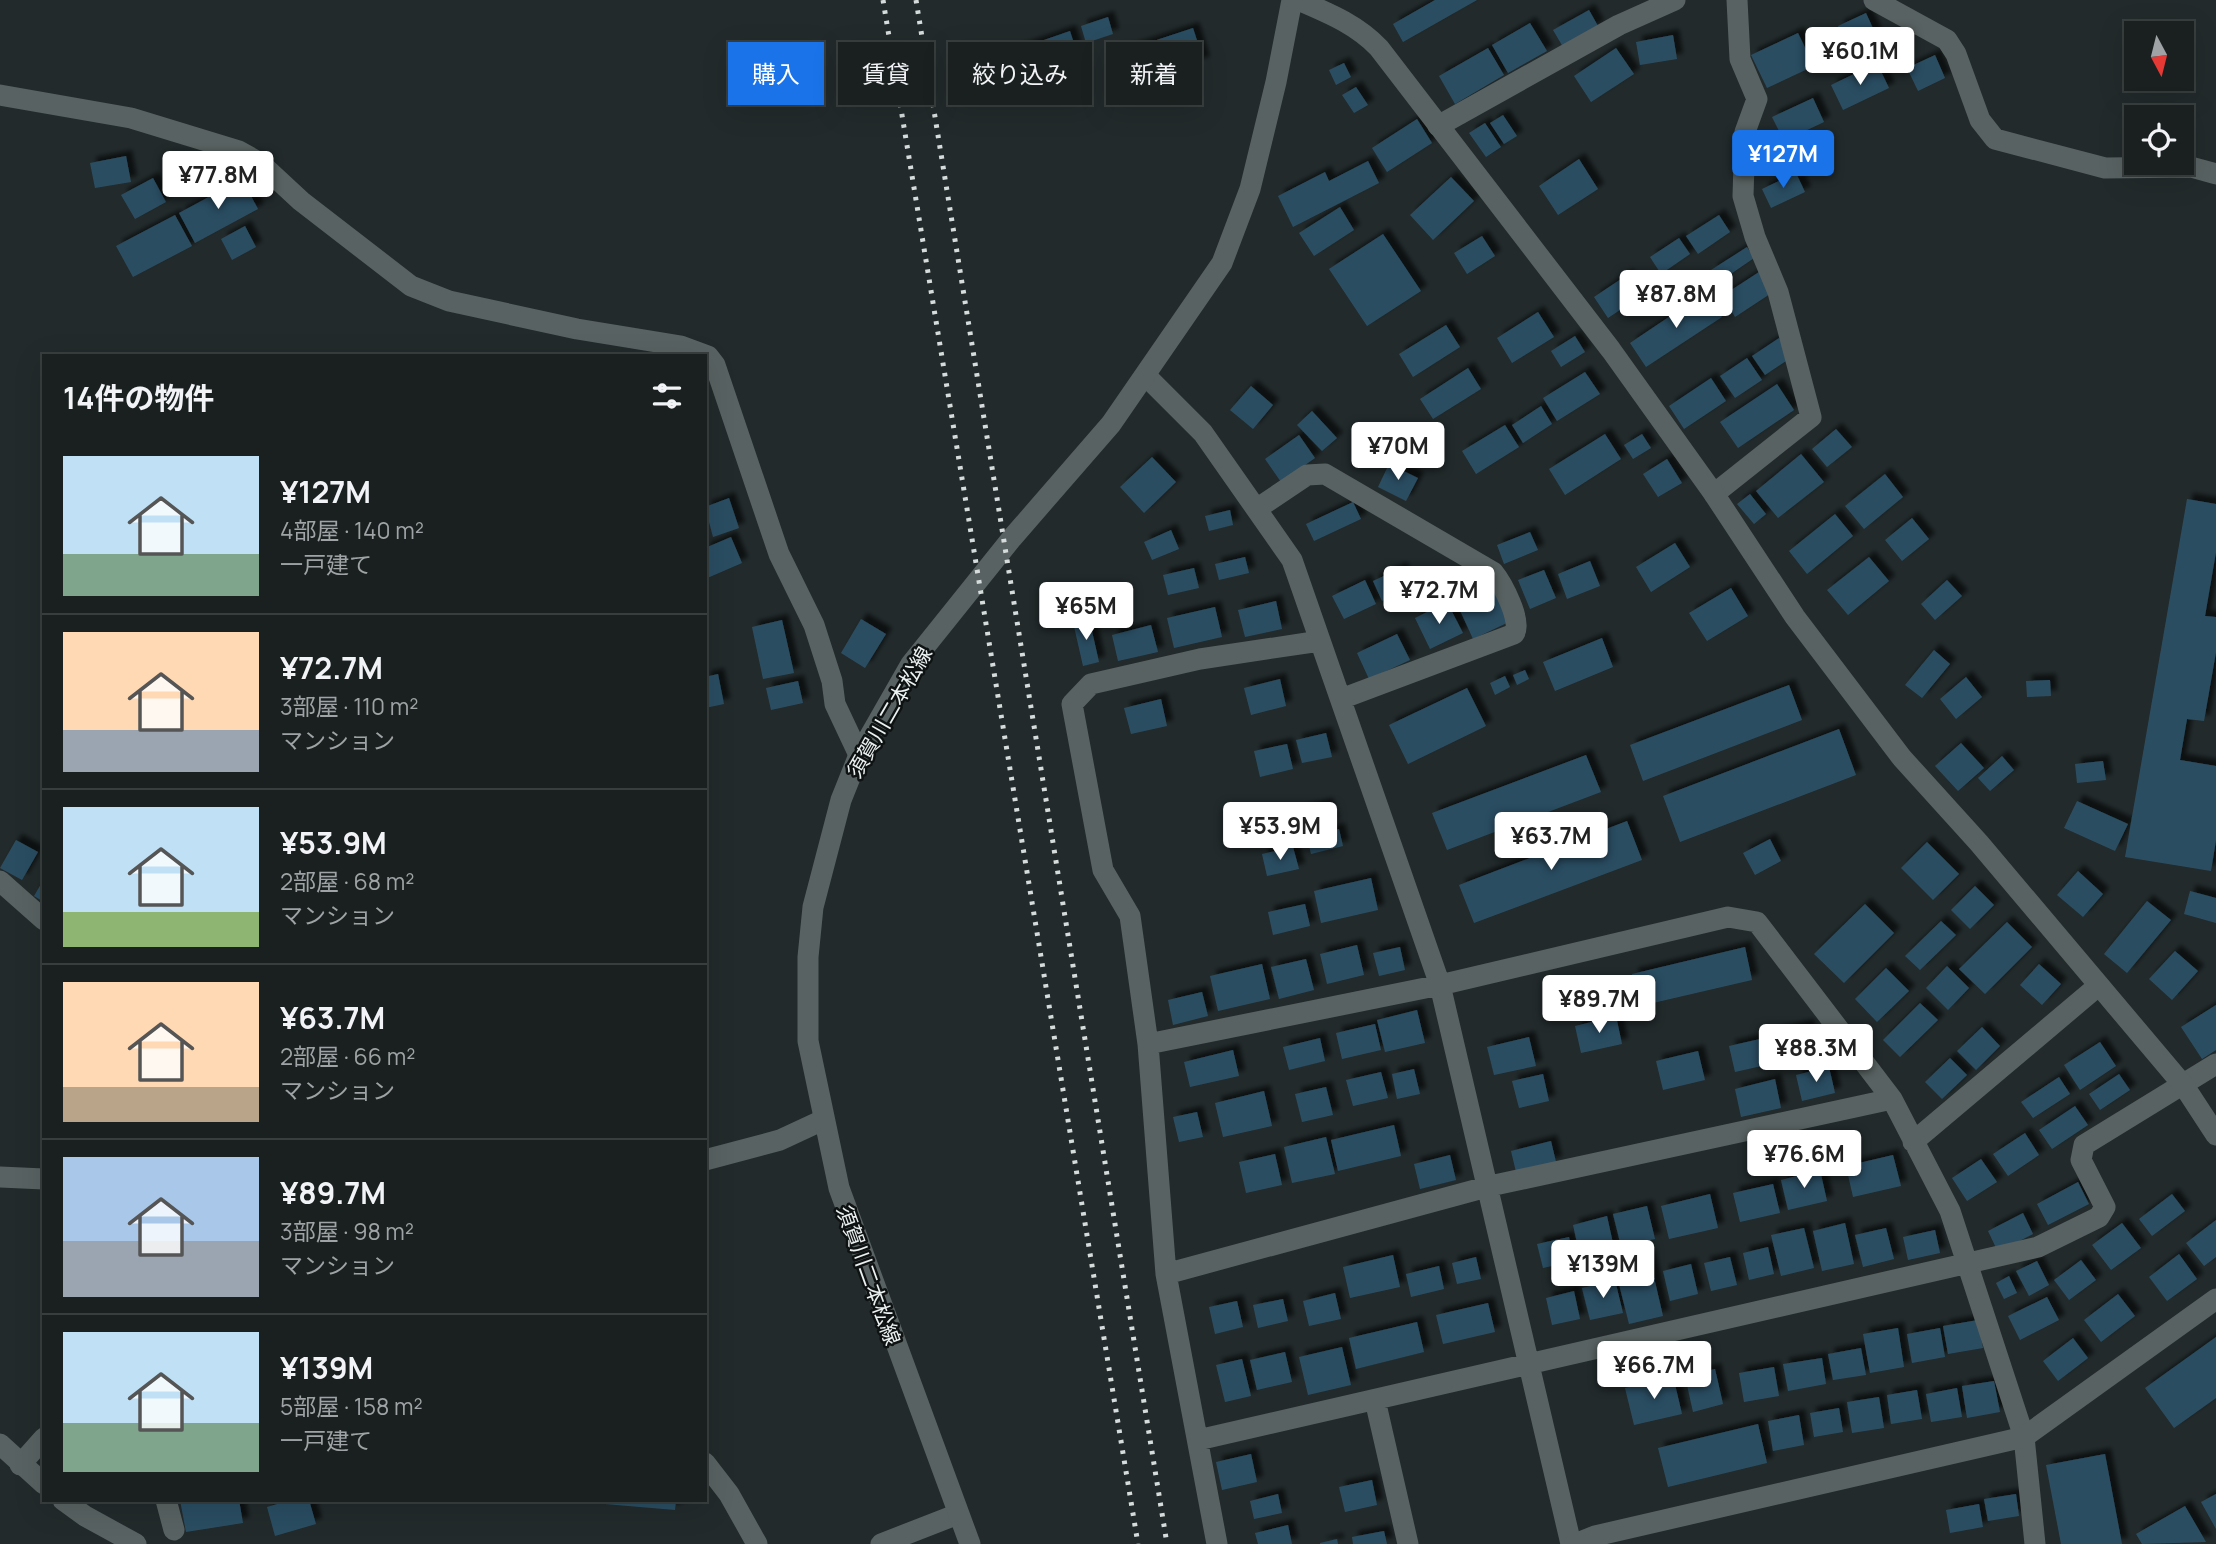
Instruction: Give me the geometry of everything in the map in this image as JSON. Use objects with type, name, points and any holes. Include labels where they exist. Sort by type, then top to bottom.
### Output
[{"type":"street","name":"須賀川二本松線","points":[[970,1544],[839,1188],[808,1041],[808,957],[817,894],[841,800],[859,755],[911,664],[1012,538],[1088,452],[1146,376],[1222,263],[1250,189],[1282,58],[1292,0]]},
{"type":"street","points":[[1298,0],[1364,32],[1611,350],[1714,494],[1795,617],[1902,758],[1979,843],[2182,1083],[2216,1135]]},
{"type":"street","points":[[1438,126],[1619,24],[1675,0]]},
{"type":"street","points":[[1714,494],[1811,417],[1778,292],[1755,237],[1744,196],[1745,132],[1757,99],[1740,59],[1737,0]]},
{"type":"street","points":[[1874,0],[1947,40],[1956,54],[1980,120],[1996,139],[2105,168],[2191,167],[2216,174]]},
{"type":"street","points":[[0,96],[131,118],[239,151],[260,163],[301,201],[411,286],[449,301],[577,329],[681,346],[703,354]]},
{"type":"street","points":[[707,356],[715,365],[779,554],[814,625],[832,681],[835,704],[859,755]]},
{"type":"street","points":[[1146,376],[1203,433],[1292,560],[1440,985],[1490,1186],[1527,1363],[1573,1544],[1595,1536],[2024,1437],[2216,1299]]},
{"type":"street","points":[[1258,508],[1307,475],[1325,474],[1493,572],[1504,589],[1518,624],[1514,634],[1340,699]]},
{"type":"street","points":[[1217,1544],[1166,1274],[1148,1044],[1130,916],[1103,870],[1072,704],[1091,684],[1200,659],[1321,641]]},
{"type":"street","points":[[0,881],[42,918]]},
{"type":"street","points":[[1148,1044],[1440,985],[1728,918],[1757,922],[1892,1099],[1950,1211],[2024,1437],[2035,1544]]},
{"type":"street","points":[[1913,1142],[2098,986]]},
{"type":"street","points":[[1198,1440],[1527,1363],[2029,1251],[2099,1217],[2105,1207],[2081,1160],[2084,1145],[2216,1064]]},
{"type":"street","points":[[1166,1274],[1490,1186],[1892,1099]]},
{"type":"street","points":[[707,1159],[780,1140],[823,1120]]},
{"type":"street","points":[[0,1177],[42,1179]]},
{"type":"street","points":[[1375,1399],[1408,1544]]},
{"type":"street","points":[[42,1439],[6,1456],[42,1483]]},
{"type":"street","points":[[707,1465],[729,1494],[757,1544]]},
{"type":"street","points":[[66,1502],[85,1516],[136,1544]]},
{"type":"street","points":[[167,1502],[174,1530]]},
{"type":"street","points":[[881,1544],[958,1514]]},
{"type":"building","points":[[1435,0],[1477,0],[1403,42],[1393,24]]},
{"type":"building","points":[[1589,10],[1598,26],[1563,47],[1553,30]]},
{"type":"building","points":[[1866,13],[1876,35],[1849,48],[1838,26]]},
{"type":"building","points":[[1108,17],[1113,34],[1086,42],[1081,26]]},
{"type":"building","points":[[1530,23],[1547,51],[1508,73],[1492,45]]},
{"type":"building","points":[[1193,28],[1198,42],[1150,42]]},
{"type":"building","points":[[1070,31],[1074,42],[1038,42]]},
{"type":"building","points":[[1798,33],[1814,66],[1767,88],[1751,55]]},
{"type":"building","points":[[1673,35],[1677,59],[1640,65],[1636,42]]},
{"type":"building","points":[[1488,48],[1504,75],[1455,104],[1439,76]]},
{"type":"building","points":[[1616,48],[1634,74],[1591,102],[1574,76]]},
{"type":"building","points":[[1935,55],[1945,78],[1918,91],[1907,68]]},
{"type":"building","points":[[1344,63],[1351,77],[1336,85],[1329,70]]},
{"type":"building","points":[[1877,63],[1889,88],[1843,110],[1831,85]]},
{"type":"building","points":[[1356,87],[1368,105],[1354,113],[1342,95]]},
{"type":"building","points":[[1813,98],[1824,122],[1784,141],[1772,117]]},
{"type":"building","points":[[1503,115],[1517,136],[1504,144],[1490,123]]},
{"type":"building","points":[[1417,119],[1432,143],[1387,172],[1372,148]]},
{"type":"building","points":[[1485,123],[1501,147],[1486,157],[1469,133]]},
{"type":"building","points":[[126,156],[131,182],[95,188],[90,163]]},
{"type":"building","points":[[1579,159],[1598,189],[1558,215],[1539,186]]},
{"type":"building","points":[[1368,161],[1379,183],[1293,227],[1278,196],[1325,172],[1329,181]]},
{"type":"building","points":[[1796,173],[1805,192],[1771,208],[1762,189]]},
{"type":"building","points":[[1451,177],[1474,201],[1433,240],[1410,215]]},
{"type":"building","points":[[153,178],[166,202],[135,219],[121,195]]},
{"type":"building","points":[[242,179],[258,209],[195,243],[179,213]]},
{"type":"building","points":[[1340,207],[1354,230],[1314,256],[1299,233]]},
{"type":"building","points":[[175,215],[192,246],[133,277],[116,246]]},
{"type":"building","points":[[1719,215],[1730,232],[1698,254],[1686,236]]},
{"type":"building","points":[[245,226],[256,247],[232,260],[221,239]]},
{"type":"building","points":[[1383,234],[1421,291],[1367,326],[1329,269]]},
{"type":"building","points":[[1482,236],[1495,256],[1467,274],[1454,253]]},
{"type":"building","points":[[1679,238],[1690,254],[1661,274],[1650,257]]},
{"type":"building","points":[[1747,247],[1754,258],[1719,282],[1711,270]]},
{"type":"building","points":[[1759,272],[1773,292],[1735,317],[1722,296]]},
{"type":"building","points":[[1627,275],[1641,296],[1608,318],[1594,297]]},
{"type":"building","points":[[1706,292],[1722,317],[1646,367],[1630,343]]},
{"type":"building","points":[[1538,312],[1554,337],[1512,363],[1497,338]]},
{"type":"building","points":[[1446,325],[1460,347],[1413,377],[1399,354]]},
{"type":"building","points":[[1575,336],[1585,352],[1561,367],[1551,351]]},
{"type":"building","points":[[1779,338],[1792,357],[1765,375],[1752,356]]},
{"type":"building","points":[[1747,358],[1762,380],[1735,398],[1720,376]]},
{"type":"building","points":[[1468,368],[1481,389],[1433,419],[1420,399]]},
{"type":"building","points":[[1585,372],[1600,394],[1557,421],[1543,398]]},
{"type":"building","points":[[1711,378],[1726,401],[1684,429],[1669,406]]},
{"type":"building","points":[[1777,384],[1794,410],[1738,448],[1720,422]]},
{"type":"building","points":[[1251,386],[1273,405],[1253,429],[1230,410]]},
{"type":"building","points":[[1541,406],[1552,424],[1523,443],[1512,425]]},
{"type":"building","points":[[1312,411],[1337,438],[1322,451],[1297,425]]},
{"type":"building","points":[[1505,425],[1519,447],[1476,474],[1462,451]]},
{"type":"building","points":[[1836,429],[1852,447],[1827,467],[1812,449]]},
{"type":"building","points":[[1605,434],[1621,459],[1565,495],[1549,469]]},
{"type":"building","points":[[1642,434],[1651,448],[1633,459],[1624,445]]},
{"type":"building","points":[[1299,435],[1315,458],[1281,482],[1265,459]]},
{"type":"building","points":[[1801,454],[1824,482],[1778,518],[1756,491]]},
{"type":"building","points":[[1152,457],[1176,482],[1144,513],[1120,487]]},
{"type":"building","points":[[1667,459],[1682,483],[1658,497],[1643,474]]},
{"type":"building","points":[[1389,464],[1418,478],[1406,501],[1378,487]]},
{"type":"building","points":[[1885,474],[1903,497],[1864,529],[1845,506]]},
{"type":"building","points":[[1750,494],[1766,514],[1754,524],[1737,504]]},
{"type":"building","points":[[729,498],[739,528],[713,537],[707,506]]},
{"type":"building","points":[[2187,499],[2216,504],[2216,552],[2205,616],[2216,617],[2216,652],[2204,721],[2187,719],[2180,760],[2216,766],[2216,840],[2211,871],[2125,857]]},
{"type":"building","points":[[1353,502],[1361,519],[1314,541],[1306,524]]},
{"type":"building","points":[[1230,510],[1233,525],[1209,531],[1205,516]]},
{"type":"building","points":[[1835,514],[1853,536],[1807,574],[1789,551]]},
{"type":"building","points":[[1912,518],[1929,539],[1902,561],[1885,540]]},
{"type":"building","points":[[1171,530],[1179,549],[1152,560],[1144,542]]},
{"type":"building","points":[[1530,532],[1538,550],[1504,564],[1497,545]]},
{"type":"building","points":[[731,537],[742,563],[707,578],[707,547]]},
{"type":"building","points":[[1675,543],[1690,567],[1651,592],[1636,567]]},
{"type":"building","points":[[1245,557],[1249,573],[1219,580],[1215,564]]},
{"type":"building","points":[[1869,557],[1889,581],[1848,615],[1827,590]]},
{"type":"building","points":[[1590,561],[1600,586],[1567,599],[1558,574]]},
{"type":"building","points":[[1194,568],[1199,588],[1168,595],[1163,575]]},
{"type":"building","points":[[1401,568],[1411,587],[1382,601],[1373,581]]},
{"type":"building","points":[[1544,570],[1556,598],[1530,609],[1518,580]]},
{"type":"building","points":[[1365,580],[1376,604],[1344,619],[1332,596]]},
{"type":"building","points":[[1947,580],[1962,596],[1935,620],[1921,604]]},
{"type":"building","points":[[1731,588],[1748,616],[1707,641],[1689,613]]},
{"type":"building","points":[[1494,591],[1509,622],[1473,639],[1459,608]]},
{"type":"building","points":[[1276,601],[1282,629],[1245,637],[1238,610]]},
{"type":"building","points":[[1447,602],[1463,633],[1430,649],[1415,618]]},
{"type":"building","points":[[1215,607],[1222,637],[1174,648],[1167,618]]},
{"type":"building","points":[[1089,618],[1099,662],[1083,666],[1073,622]]},
{"type":"building","points":[[861,619],[886,634],[865,668],[841,653]]},
{"type":"building","points":[[782,620],[794,673],[763,679],[752,627]]},
{"type":"building","points":[[1151,625],[1158,652],[1118,661],[1112,635]]},
{"type":"building","points":[[1397,634],[1410,660],[1369,679],[1357,653]]},
{"type":"building","points":[[1602,638],[1613,667],[1555,691],[1543,662]]},
{"type":"building","points":[[1934,650],[1950,664],[1922,698],[1905,685]]},
{"type":"building","points":[[1525,670],[1529,679],[1517,685],[1513,675]]},
{"type":"building","points":[[718,674],[724,704],[707,708],[707,677]]},
{"type":"building","points":[[1505,676],[1510,687],[1495,695],[1490,683]]},
{"type":"building","points":[[1966,677],[1982,697],[1956,719],[1940,699]]},
{"type":"building","points":[[1280,679],[1286,706],[1251,715],[1244,688]]},
{"type":"building","points":[[2050,680],[2051,696],[2027,697],[2026,681]]},
{"type":"building","points":[[798,681],[803,703],[771,710],[766,688]]},
{"type":"building","points":[[1789,685],[1802,720],[1643,781],[1630,745]]},
{"type":"building","points":[[1467,688],[1486,726],[1408,764],[1389,725]]},
{"type":"building","points":[[1161,699],[1167,726],[1131,734],[1124,708]]},
{"type":"building","points":[[1839,729],[1856,775],[1680,842],[1663,796]]},
{"type":"building","points":[[1326,733],[1332,757],[1302,763],[1296,740]]},
{"type":"building","points":[[1961,743],[1984,768],[1958,791],[1935,766]]},
{"type":"building","points":[[1287,744],[1293,769],[1260,777],[1254,751]]},
{"type":"building","points":[[1586,755],[1601,792],[1447,850],[1432,813]]},
{"type":"building","points":[[2002,756],[2014,770],[1990,791],[1978,778]]},
{"type":"building","points":[[2103,761],[2106,780],[2077,783],[2075,764]]},
{"type":"building","points":[[2077,801],[2128,824],[2115,851],[2064,828]]},
{"type":"building","points":[[1327,804],[1332,824],[1303,831],[1298,811]]},
{"type":"building","points":[[1627,821],[1642,860],[1474,923],[1459,885]]},
{"type":"building","points":[[1339,829],[1343,846],[1311,854],[1307,837]]},
{"type":"building","points":[[1770,839],[1781,861],[1755,875],[1743,853]]},
{"type":"building","points":[[16,840],[38,852],[22,880],[0,868]]},
{"type":"building","points":[[1927,842],[1959,874],[1933,900],[1901,868]]},
{"type":"building","points":[[1293,847],[1299,869],[1267,876],[1262,854]]},
{"type":"building","points":[[2078,871],[2103,894],[2083,917],[2057,895]]},
{"type":"building","points":[[1371,878],[1378,910],[1321,923],[1314,891]]},
{"type":"building","points":[[42,882],[42,901],[34,896]]},
{"type":"building","points":[[1975,886],[1994,905],[1970,929],[1951,910]]},
{"type":"building","points":[[2190,891],[2216,898],[2216,923],[2184,914]]},
{"type":"building","points":[[2147,901],[2171,920],[2127,973],[2104,954]]},
{"type":"building","points":[[1305,904],[1310,926],[1273,935],[1268,912]]},
{"type":"building","points":[[1865,904],[1894,933],[1844,983],[1814,954]]},
{"type":"building","points":[[1941,921],[1956,935],[1920,970],[1905,956]]},
{"type":"building","points":[[2007,922],[2032,947],[1985,994],[1959,969]]},
{"type":"building","points":[[1357,945],[1364,975],[1327,984],[1320,954]]},
{"type":"building","points":[[1400,947],[1405,970],[1379,976],[1373,953]]},
{"type":"building","points":[[1745,947],[1752,980],[1640,1006],[1632,974]]},
{"type":"building","points":[[2175,951],[2198,971],[2172,1000],[2149,979]]},
{"type":"building","points":[[1306,959],[1314,990],[1279,999],[1271,967]]},
{"type":"building","points":[[1262,964],[1270,999],[1218,1011],[1210,976]]},
{"type":"building","points":[[2039,964],[2061,984],[2042,1005],[2020,985]]},
{"type":"building","points":[[1947,966],[1969,988],[1948,1010],[1926,988]]},
{"type":"building","points":[[1886,968],[1909,991],[1877,1022],[1855,999]]},
{"type":"building","points":[[1202,992],[1208,1016],[1173,1025],[1168,1000]]},
{"type":"building","points":[[1920,1003],[1938,1020],[1900,1057],[1883,1040]]},
{"type":"building","points":[[2216,1005],[2216,1050],[2202,1059],[2181,1027]]},
{"type":"building","points":[[1417,1010],[1425,1043],[1385,1052],[1377,1020]]},
{"type":"building","points":[[1616,1016],[1622,1044],[1581,1053],[1575,1026]]},
{"type":"building","points":[[1375,1024],[1381,1050],[1342,1059],[1336,1033]]},
{"type":"building","points":[[1808,1025],[1815,1053],[1779,1061],[1772,1033]]},
{"type":"building","points":[[1982,1027],[2000,1046],[1976,1070],[1957,1051]]},
{"type":"building","points":[[1529,1037],[1536,1066],[1494,1075],[1487,1047]]},
{"type":"building","points":[[1320,1038],[1325,1061],[1289,1070],[1283,1047]]},
{"type":"building","points":[[1760,1039],[1766,1065],[1735,1072],[1729,1046]]},
{"type":"building","points":[[2100,1042],[2116,1066],[2080,1090],[2064,1065]]},
{"type":"building","points":[[1233,1050],[1239,1076],[1190,1087],[1184,1062]]},
{"type":"building","points":[[1698,1051],[1705,1080],[1663,1090],[1656,1061]]},
{"type":"building","points":[[1950,1058],[1967,1075],[1942,1099],[1925,1082]]},
{"type":"building","points":[[1829,1067],[1835,1093],[1802,1101],[1796,1075]]},
{"type":"building","points":[[1414,1069],[1420,1094],[1397,1099],[1392,1074]]},
{"type":"building","points":[[1381,1072],[1388,1098],[1353,1106],[1346,1080]]},
{"type":"building","points":[[1543,1074],[1549,1101],[1519,1108],[1512,1081]]},
{"type":"building","points":[[2119,1074],[2130,1090],[2100,1110],[2089,1094]]},
{"type":"building","points":[[2059,1077],[2070,1094],[2033,1118],[2021,1102]]},
{"type":"building","points":[[1775,1079],[1781,1108],[1741,1117],[1735,1089]]},
{"type":"building","points":[[1326,1087],[1333,1115],[1302,1122],[1295,1094]]},
{"type":"building","points":[[1264,1091],[1272,1126],[1223,1137],[1215,1103]]},
{"type":"building","points":[[2075,1106],[2088,1125],[2052,1149],[2039,1130]]},
{"type":"building","points":[[1197,1112],[1203,1137],[1179,1142],[1173,1117]]},
{"type":"building","points":[[1394,1125],[1401,1156],[1338,1171],[1331,1140]]},
{"type":"building","points":[[2025,1133],[2039,1155],[2008,1176],[1993,1154]]},
{"type":"building","points":[[1326,1137],[1335,1174],[1292,1183],[1284,1147]]},
{"type":"building","points":[[1551,1141],[1556,1162],[1516,1172],[1511,1151]]},
{"type":"building","points":[[1275,1154],[1282,1185],[1246,1193],[1239,1162]]},
{"type":"building","points":[[1450,1155],[1456,1180],[1420,1189],[1414,1164]]},
{"type":"building","points":[[1893,1155],[1901,1186],[1853,1197],[1846,1166]]},
{"type":"building","points":[[1981,1159],[1997,1182],[1967,1201],[1952,1178]]},
{"type":"building","points":[[1820,1170],[1827,1201],[1788,1210],[1781,1180]]},
{"type":"building","points":[[2078,1182],[2089,1204],[2048,1225],[2037,1204]]},
{"type":"building","points":[[1773,1184],[1780,1213],[1740,1222],[1733,1193]]},
{"type":"building","points":[[1710,1194],[1718,1228],[1669,1239],[1661,1206]]},
{"type":"building","points":[[2172,1194],[2185,1211],[2152,1236],[2139,1219]]},
{"type":"building","points":[[1647,1206],[1655,1239],[1621,1246],[1613,1214]]},
{"type":"building","points":[[2023,1213],[2033,1234],[1998,1252],[1988,1231]]},
{"type":"building","points":[[1607,1216],[1614,1248],[1580,1256],[1573,1225]]},
{"type":"building","points":[[2216,1220],[2216,1257],[2204,1266],[2186,1243]]},
{"type":"building","points":[[1845,1223],[1854,1264],[1822,1271],[1813,1231]]},
{"type":"building","points":[[2122,1223],[2141,1248],[2111,1270],[2092,1245]]},
{"type":"building","points":[[1804,1228],[1814,1268],[1781,1276],[1771,1235]]},
{"type":"building","points":[[1886,1228],[1894,1259],[1863,1267],[1855,1235]]},
{"type":"building","points":[[1935,1230],[1940,1253],[1908,1260],[1903,1237]]},
{"type":"building","points":[[1569,1237],[1574,1261],[1543,1268],[1537,1244]]},
{"type":"building","points":[[1768,1247],[1774,1274],[1749,1280],[1743,1253]]},
{"type":"building","points":[[2179,1254],[2197,1279],[2167,1301],[2149,1277]]},
{"type":"building","points":[[1393,1255],[1400,1287],[1350,1298],[1343,1267]]},
{"type":"building","points":[[1649,1256],[1663,1316],[1629,1324],[1614,1264]]},
{"type":"building","points":[[1476,1257],[1481,1279],[1457,1284],[1452,1263]]},
{"type":"building","points":[[1730,1257],[1737,1285],[1711,1291],[1704,1263]]},
{"type":"building","points":[[2081,1260],[2096,1280],[2069,1300],[2054,1280]]},
{"type":"building","points":[[2037,1261],[2049,1285],[2029,1296],[2016,1271]]},
{"type":"building","points":[[1691,1264],[1698,1294],[1670,1301],[1663,1271]]},
{"type":"building","points":[[1439,1266],[1444,1289],[1411,1297],[1406,1274]]},
{"type":"building","points":[[2009,1276],[2017,1293],[2004,1299],[1996,1283]]},
{"type":"building","points":[[1615,1280],[1623,1313],[1590,1320],[1582,1288]]},
{"type":"building","points":[[1574,1291],[1580,1319],[1552,1325],[1546,1298]]},
{"type":"building","points":[[1335,1293],[1341,1319],[1309,1326],[1303,1301]]},
{"type":"building","points":[[2118,1294],[2135,1316],[2101,1342],[2084,1320]]},
{"type":"building","points":[[2047,1297],[2059,1320],[2020,1340],[2008,1316]]},
{"type":"building","points":[[1283,1299],[1288,1321],[1258,1328],[1253,1305]]},
{"type":"building","points":[[1237,1301],[1243,1327],[1215,1334],[1209,1307]]},
{"type":"building","points":[[1488,1303],[1495,1332],[1443,1344],[1436,1315]]},
{"type":"building","points":[[1978,1320],[1983,1348],[1948,1354],[1943,1326]]},
{"type":"building","points":[[1417,1322],[1424,1352],[1356,1369],[1349,1338]]},
{"type":"building","points":[[1898,1328],[1904,1367],[1870,1373],[1863,1334]]},
{"type":"building","points":[[1940,1328],[1945,1357],[1912,1363],[1907,1334]]},
{"type":"building","points":[[2216,1337],[2216,1398],[2174,1428],[2145,1388]]},
{"type":"building","points":[[2073,1338],[2088,1358],[2058,1381],[2043,1361]]},
{"type":"building","points":[[1342,1347],[1351,1385],[1308,1395],[1299,1357]]},
{"type":"building","points":[[1861,1348],[1866,1375],[1833,1380],[1828,1354]]},
{"type":"building","points":[[1285,1352],[1292,1382],[1257,1390],[1250,1360]]},
{"type":"building","points":[[1822,1358],[1826,1384],[1788,1391],[1783,1364]]},
{"type":"building","points":[[1242,1359],[1251,1396],[1225,1402],[1216,1365]]},
{"type":"building","points":[[1774,1367],[1779,1396],[1744,1402],[1739,1373]]},
{"type":"building","points":[[1715,1369],[1723,1404],[1693,1412],[1685,1376]]},
{"type":"building","points":[[1673,1376],[1682,1414],[1634,1425],[1625,1388]]},
{"type":"building","points":[[1994,1381],[2000,1412],[1967,1418],[1962,1386]]},
{"type":"building","points":[[1957,1388],[1962,1417],[1931,1422],[1926,1394]]},
{"type":"building","points":[[1917,1390],[1922,1419],[1891,1424],[1887,1395]]},
{"type":"building","points":[[1879,1397],[1884,1428],[1852,1433],[1847,1402]]},
{"type":"building","points":[[1839,1408],[1843,1432],[1814,1437],[1810,1413]]},
{"type":"building","points":[[1799,1415],[1804,1445],[1773,1451],[1768,1421]]},
{"type":"building","points":[[1758,1424],[1767,1463],[1668,1487],[1658,1448]]},
{"type":"building","points":[[1251,1454],[1257,1482],[1222,1490],[1216,1462]]},
{"type":"building","points":[[2105,1454],[2122,1544],[2061,1544],[2046,1465]]},
{"type":"building","points":[[1372,1480],[1377,1505],[1345,1512],[1339,1487]]},
{"type":"building","points":[[1278,1494],[1282,1513],[1254,1519],[1250,1501]]},
{"type":"building","points":[[2016,1494],[2019,1516],[1988,1521],[1984,1499]]},
{"type":"building","points":[[2216,1494],[2216,1529],[2201,1502]]},
{"type":"building","points":[[180,1502],[239,1502],[243,1523],[186,1532]]},
{"type":"building","points":[[284,1502],[310,1502],[316,1524],[275,1536],[267,1507]]},
{"type":"building","points":[[606,1502],[676,1502],[675,1510]]},
{"type":"building","points":[[1979,1504],[1983,1527],[1950,1533],[1946,1510]]},
{"type":"building","points":[[2185,1506],[2206,1542],[2142,1544],[2136,1534]]},
{"type":"building","points":[[1288,1525],[1292,1544],[1258,1544],[1255,1533]]},
{"type":"building","points":[[1384,1531],[1387,1544],[1353,1544],[1352,1537]]},
{"type":"building","points":[[1337,1539],[1338,1544],[1320,1544],[1320,1543]]},
{"type":"railway","points":[[883,0],[1138,1544]]},
{"type":"railway","points":[[916,0],[1167,1544]]}]
